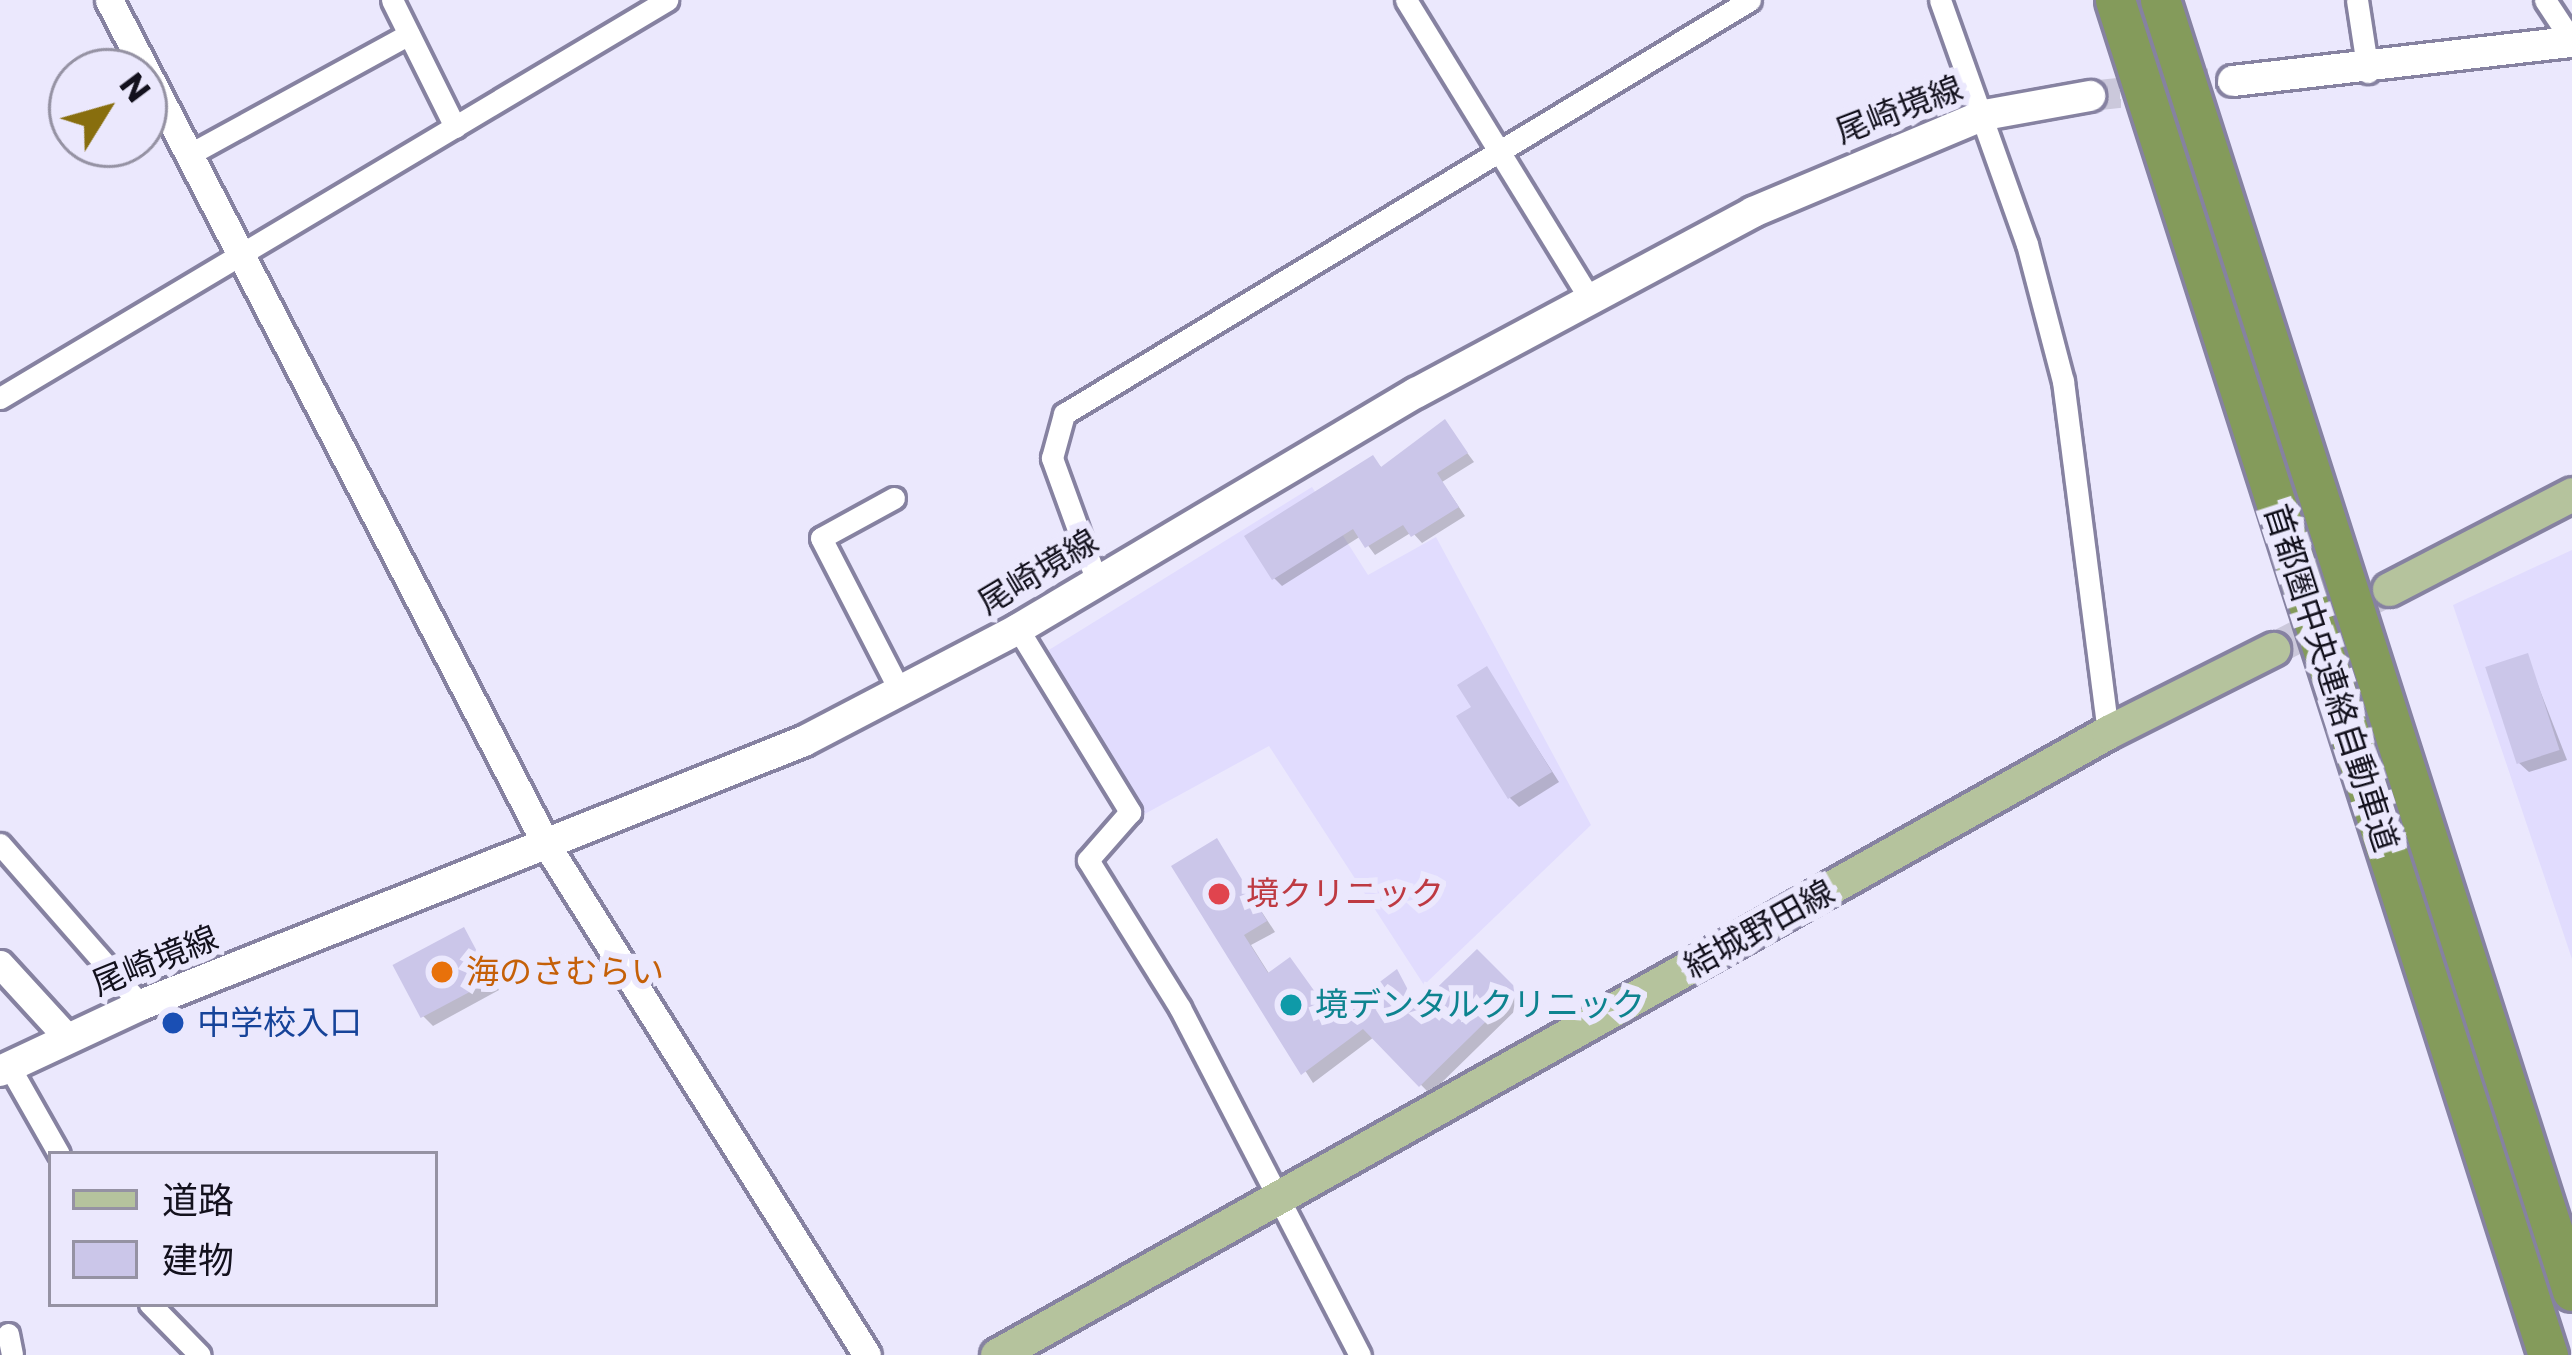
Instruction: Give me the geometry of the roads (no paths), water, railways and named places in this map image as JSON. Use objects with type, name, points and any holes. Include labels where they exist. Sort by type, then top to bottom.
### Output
[{"type":"highway","name":"首都圏中央連絡自動車道","points":[[2115,0],[2548,1355]]},
{"type":"highway","name":"首都圏中央連絡自動車道","points":[[2160,0],[2572,1291]]},
{"type":"main road","points":[[2233,81],[2368,71],[2572,42]]},
{"type":"main road","name":"尾崎境線","points":[[4,1068],[141,1005],[736,771],[901,693],[1589,297],[1835,172],[1984,115],[2090,96]]},
{"type":"main road","points":[[2390,589],[2572,494]]},
{"type":"main road","name":"結城野田線","points":[[998,1355],[2108,732],[2273,650]]},
{"type":"street","points":[[392,0],[455,127]]},
{"type":"street","points":[[0,398],[668,0]]},
{"type":"street","points":[[1406,0],[1589,297]]},
{"type":"street","points":[[1096,579],[1052,458],[1064,414],[1505,154],[1750,0]]},
{"type":"street","points":[[1940,0],[1984,115],[2063,381],[2108,732]]},
{"type":"street","points":[[2357,0],[2368,71]]},
{"type":"street","points":[[2546,0],[2572,42]]},
{"type":"street","points":[[110,1],[547,844],[867,1355]]},
{"type":"street","points":[[191,153],[409,34]]},
{"type":"street","points":[[895,498],[821,538],[901,693]]},
{"type":"street","points":[[1018,628],[1130,812],[1088,860],[1180,1008],[1276,1202],[1360,1355]]},
{"type":"street","points":[[0,844],[141,1005]]},
{"type":"street","points":[[0,964],[66,1036]]},
{"type":"street","points":[[4,1068],[57,1151]]},
{"type":"street","points":[[153,1307],[200,1355]]},
{"type":"tunnel","points":[[2090,96],[2233,81]]},
{"type":"tunnel","points":[[2273,649],[2389,589]]},
{"type":"place","name":"境クリニック","points":[[1219,894]]},
{"type":"place","name":"海のさむらい","points":[[442,972]]},
{"type":"place","name":"境デンタルクリニック","points":[[1291,1005]]},
{"type":"place","name":"中学校入口","points":[[173,1023]]}]
